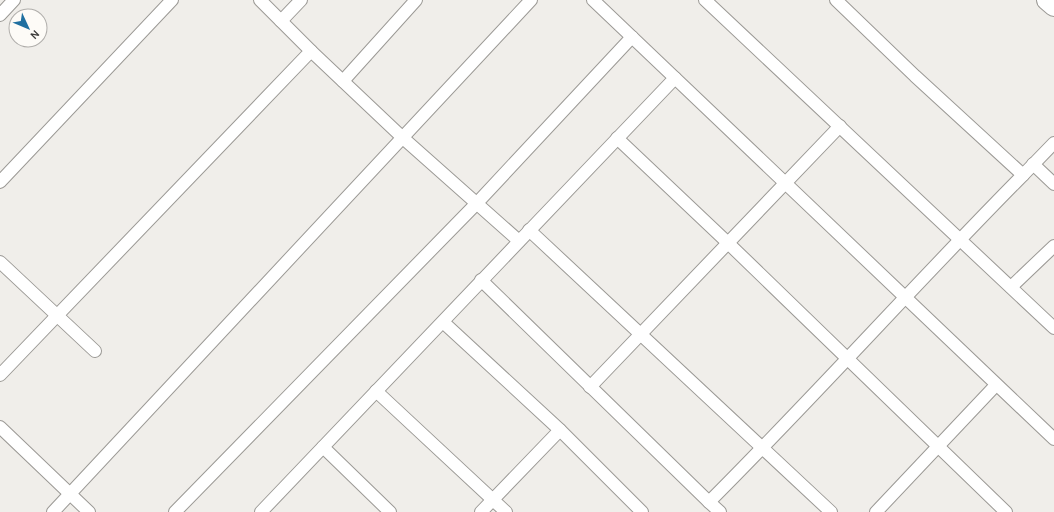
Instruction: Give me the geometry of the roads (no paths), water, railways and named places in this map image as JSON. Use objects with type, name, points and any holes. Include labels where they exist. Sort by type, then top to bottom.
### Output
[{"type":"main road","points":[[1046,0],[1054,6]]},
{"type":"street","points":[[0,15],[14,0]]},
{"type":"street","points":[[0,182],[172,0]]},
{"type":"street","points":[[260,0],[311,51],[403,138],[477,203],[518,242]]},
{"type":"street","points":[[281,21],[301,0]]},
{"type":"street","points":[[343,81],[416,0]]},
{"type":"street","points":[[53,512],[531,0]]},
{"type":"street","points":[[593,0],[786,182],[1054,439]]},
{"type":"street","points":[[705,0],[960,238],[1054,328]]},
{"type":"street","points":[[836,0],[915,76],[1023,175]]},
{"type":"street","points":[[176,512],[477,203],[632,37]]},
{"type":"street","points":[[0,375],[311,51]]},
{"type":"street","points":[[265,510],[481,280],[675,78]]},
{"type":"street","points":[[590,387],[840,126]]},
{"type":"street","points":[[617,138],[728,243],[1006,512]]},
{"type":"street","points":[[709,502],[763,448],[904,296],[1054,143]]},
{"type":"street","points":[[1033,164],[1054,184]]},
{"type":"street","points":[[530,230],[831,512]]},
{"type":"street","points":[[1011,287],[1054,246]]},
{"type":"street","points":[[0,262],[95,351]]},
{"type":"street","points":[[481,280],[720,512]]},
{"type":"street","points":[[443,322],[560,430],[642,512]]},
{"type":"street","points":[[876,512],[996,385]]},
{"type":"street","points":[[376,391],[506,512]]},
{"type":"street","points":[[0,427],[89,512]]},
{"type":"street","points":[[482,512],[560,430]]},
{"type":"street","points":[[323,447],[390,512]]}]
